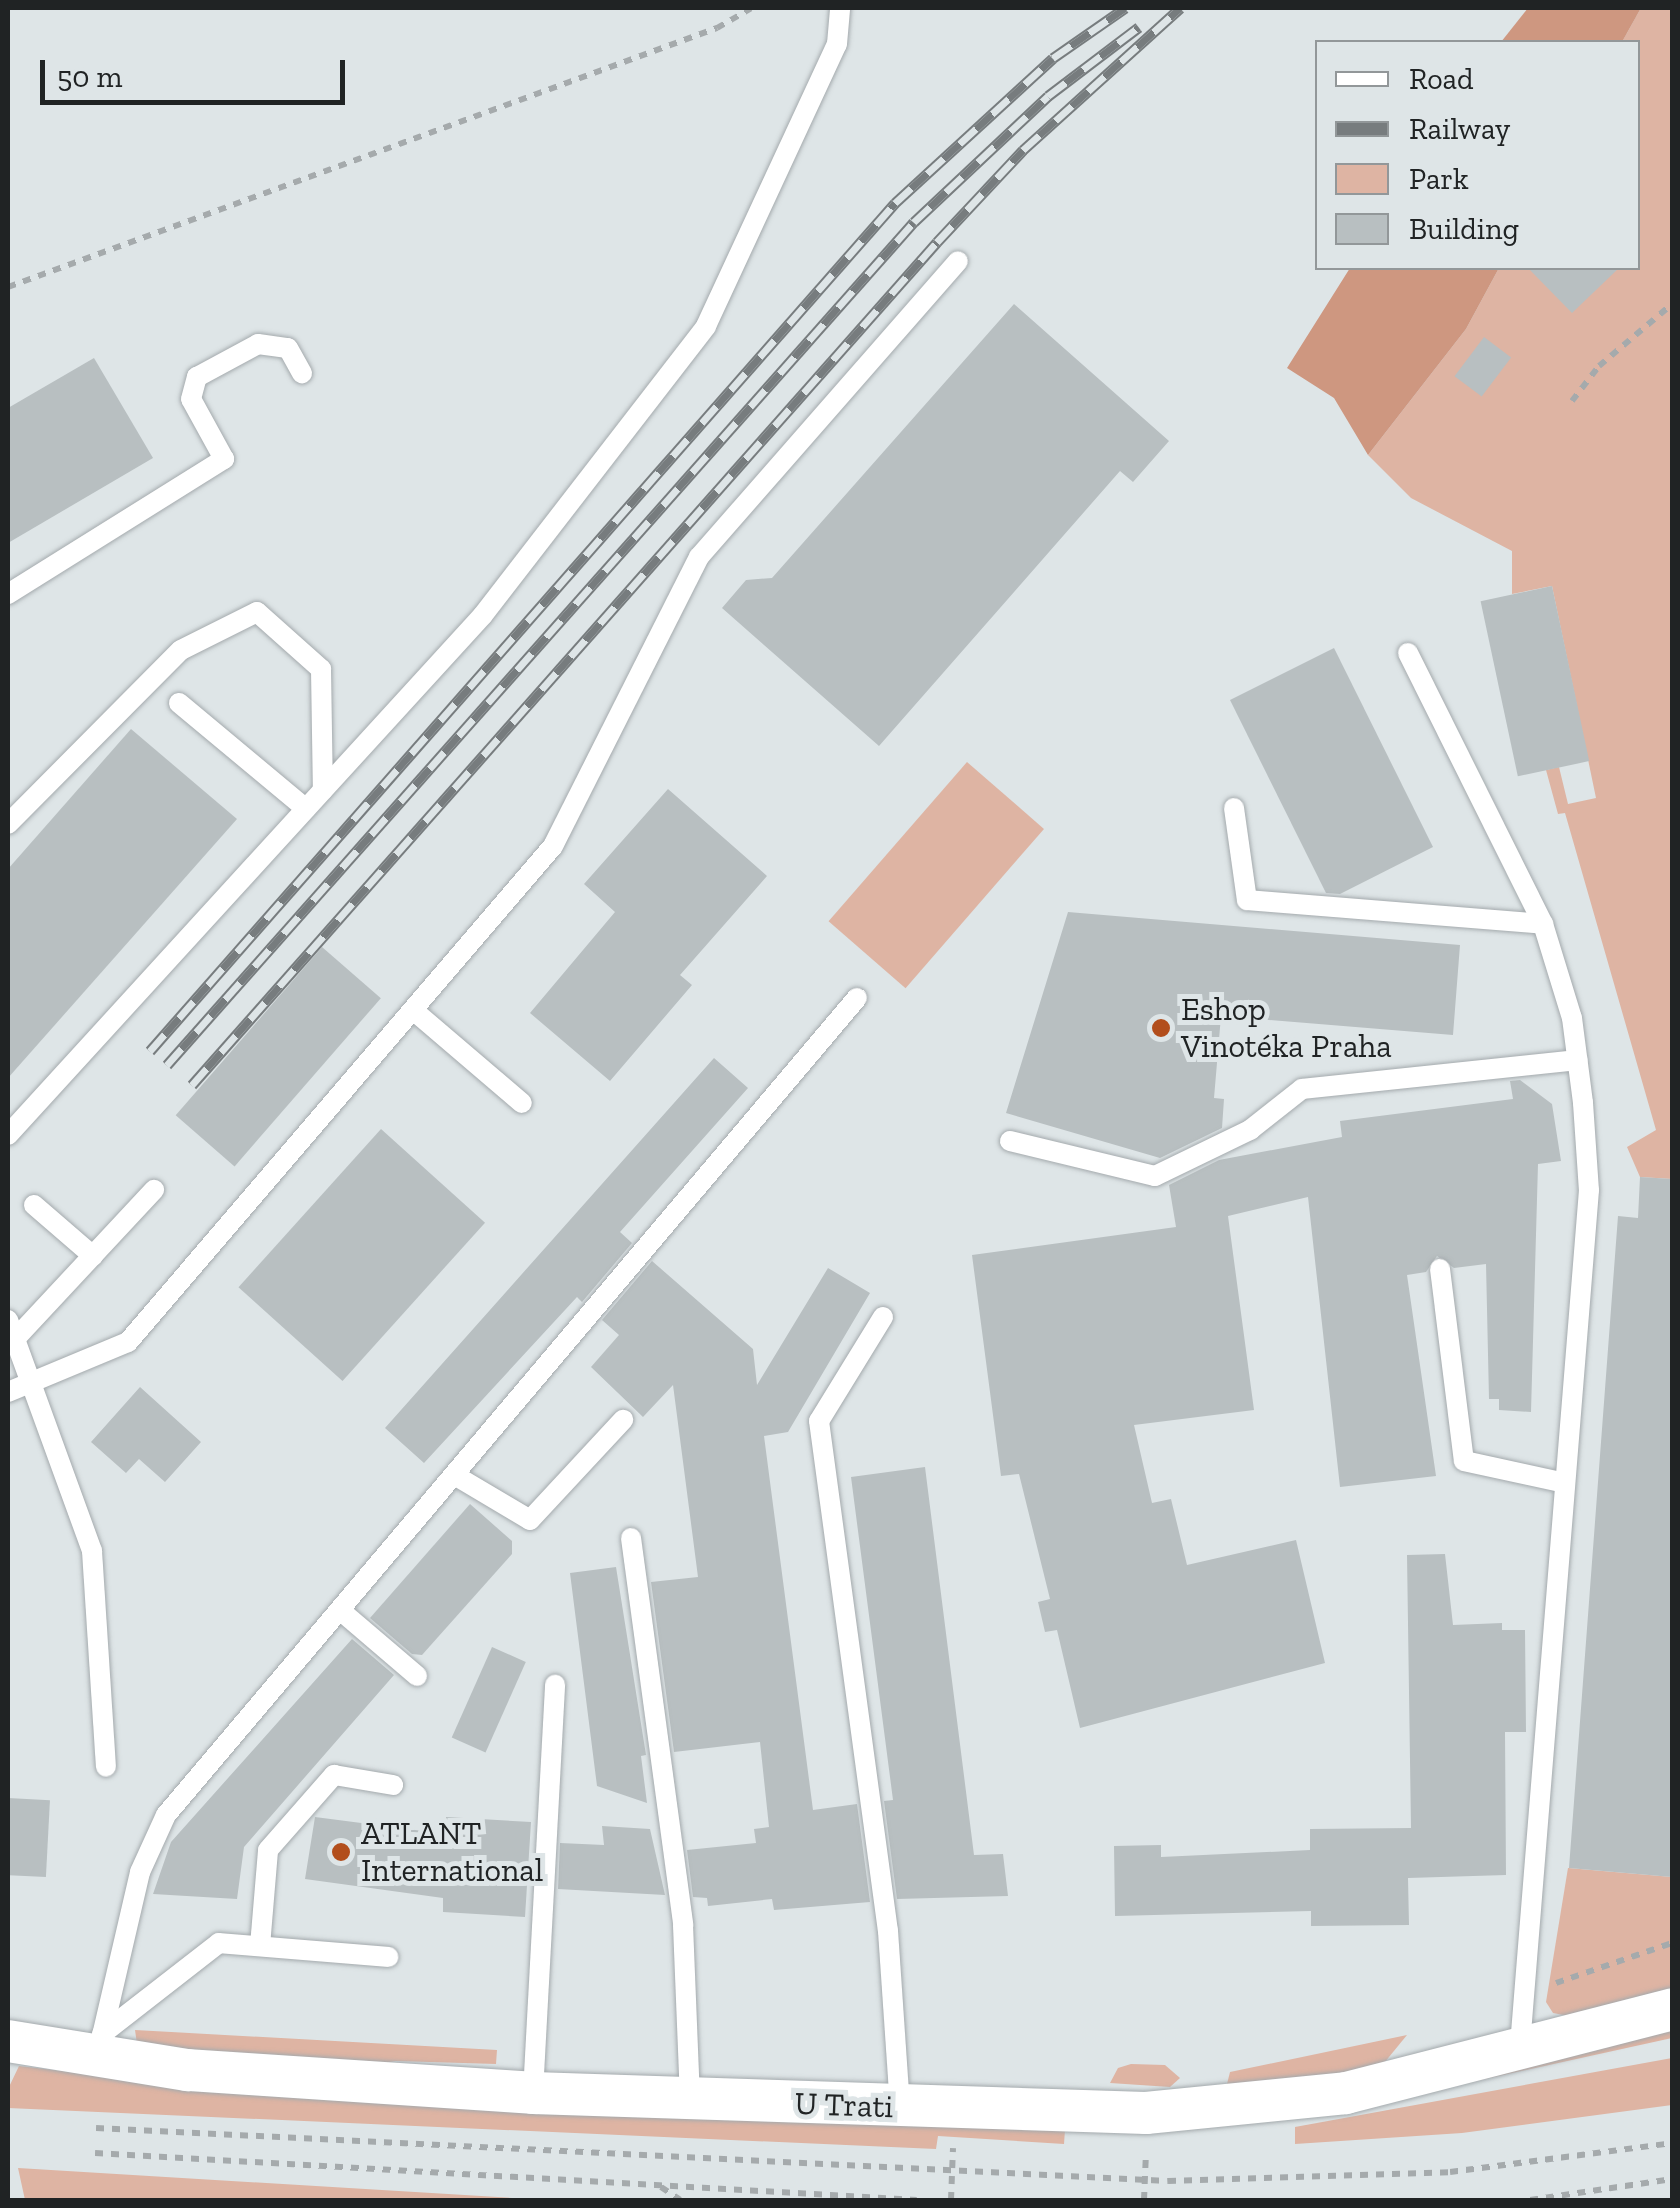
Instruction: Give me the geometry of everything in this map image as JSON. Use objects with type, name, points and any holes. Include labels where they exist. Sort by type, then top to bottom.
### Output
[{"type":"street","name":"U Trati","points":[[8,2041],[100,2046],[188,2070],[533,2093],[1146,2113],[1346,2093],[1672,2010]]},
{"type":"lane","points":[[8,1135],[483,615],[706,326],[837,44],[840,8]]},
{"type":"lane","points":[[8,1392],[128,1342],[553,846],[699,557],[958,261]]},
{"type":"lane","points":[[8,594],[224,459],[191,399],[197,376],[258,344],[288,348],[302,373]]},
{"type":"lane","points":[[8,824],[181,650],[257,612],[321,669],[323,790]]},
{"type":"lane","points":[[1408,653],[1543,924],[1577,1060],[1589,1190],[1520,2046]]},
{"type":"lane","points":[[180,704],[306,809]]},
{"type":"lane","points":[[1234,808],[1247,900],[1543,924]]},
{"type":"lane","points":[[100,2046],[140,1872],[166,1815],[857,998]]},
{"type":"lane","points":[[413,1010],[522,1103]]},
{"type":"lane","points":[[1010,1140],[1155,1176],[1250,1130],[1302,1089],[1577,1060]]},
{"type":"lane","points":[[106,1767],[92,1552],[12,1330],[93,1256],[154,1190]]},
{"type":"lane","points":[[34,1206],[93,1256]]},
{"type":"lane","points":[[1440,1269],[1464,1461],[1565,1484]]},
{"type":"lane","points":[[883,1317],[820,1421],[888,1931],[900,2107]]},
{"type":"lane","points":[[456,1476],[530,1520],[623,1420]]},
{"type":"lane","points":[[631,1538],[682,1925],[690,2099]]},
{"type":"lane","points":[[341,1610],[417,1676]]},
{"type":"lane","points":[[533,2093],[555,1685]]},
{"type":"lane","points":[[260,1946],[268,1850],[334,1775],[393,1785]]},
{"type":"lane","points":[[100,2046],[219,1943],[388,1957]]},
{"type":"path","points":[[8,287],[717,28],[751,8]]},
{"type":"path","points":[[1572,401],[1610,356],[1672,304]]},
{"type":"path","points":[[1524,1995],[1672,1942]]},
{"type":"path","points":[[96,2128],[1145,2181],[1450,2172],[1672,2144]]},
{"type":"path","points":[[951,2200],[953,2148]]},
{"type":"path","points":[[95,2153],[917,2200]]},
{"type":"path","points":[[1144,2200],[1146,2155]]},
{"type":"path","points":[[1530,2200],[1672,2180]]},
{"type":"path","points":[[660,2186],[680,2200]]},
{"type":"path","points":[[1603,2191],[1606,2200]]},
{"type":"green space","points":[[1641,8],[1672,8],[1672,1179],[1640,1177],[1627,1147],[1656,1130],[1565,813],[1558,814],[1546,770],[1559,767],[1568,804],[1596,798],[1552,586],[1512,594],[1512,551],[1411,498],[1368,455],[1466,329],[1498,270],[1640,270],[1640,40],[1623,40]]},
{"type":"green space","points":[[967,762],[1044,829],[906,988],[829,921]]},
{"type":"green space","points":[[1568,1868],[1672,1877],[1672,1993],[1574,2017],[1553,2013],[1546,2002]]},
{"type":"green space","points":[[1672,2023],[1672,2038],[1407,2096]]},
{"type":"green space","points":[[135,2030],[497,2050],[496,2064],[396,2061],[355,2067],[137,2044]]},
{"type":"green space","points":[[1407,2035],[1380,2068],[1226,2088],[1230,2072]]},
{"type":"green space","points":[[1672,2058],[1672,2105],[1462,2133],[1295,2144],[1295,2127]]},
{"type":"green space","points":[[1131,2064],[1165,2065],[1180,2078],[1170,2087],[1110,2083],[1118,2068]]},
{"type":"green space","points":[[19,2066],[132,2079],[1065,2130],[1064,2144],[938,2136],[936,2149],[8,2108],[8,2089]]},
{"type":"green space","points":[[18,2168],[545,2200],[25,2200]]},
{"type":"shaded area","points":[[1528,8],[1641,8],[1623,40],[1503,40]]},
{"type":"shaded area","points":[[1349,270],[1498,270],[1466,329],[1368,455],[1334,398],[1287,368]]},
{"type":"building","points":[[1530,270],[1617,270],[1572,313]]},
{"type":"building","points":[[1014,304],[1169,441],[1133,482],[1120,471],[879,746],[722,608],[746,580],[772,578]]},
{"type":"building","points":[[1484,337],[1511,357],[1482,397],[1455,376]]},
{"type":"building","points":[[94,358],[153,458],[8,543],[8,408]]},
{"type":"building","points":[[1552,586],[1589,761],[1518,776],[1481,601]]},
{"type":"building","points":[[1334,648],[1433,847],[1340,894],[1326,893],[1230,700]]},
{"type":"building","points":[[131,729],[237,819],[8,1078],[8,869]]},
{"type":"building","points":[[668,789],[767,876],[680,975],[692,985],[610,1081],[530,1013],[615,912],[584,884]]},
{"type":"building","points":[[1068,912],[1460,945],[1453,1035],[1221,1016],[1214,1098],[1224,1099],[1222,1128],[1160,1158],[1006,1113]]},
{"type":"building","points":[[322,947],[381,998],[235,1166],[176,1115]]},
{"type":"building","points":[[714,1058],[748,1088],[620,1232],[632,1243],[582,1302],[577,1297],[424,1463],[385,1428]]},
{"type":"building","points":[[1520,1080],[1552,1104],[1561,1161],[1538,1164],[1531,1412],[1499,1410],[1499,1399],[1489,1399],[1486,1264],[1454,1268],[1437,1256],[1426,1272],[1407,1275],[1436,1476],[1340,1487],[1308,1197],[1228,1216],[1254,1410],[1134,1425],[1152,1503],[1171,1499],[1187,1565],[1296,1540],[1325,1663],[1080,1728],[1057,1630],[1045,1632],[1038,1602],[1050,1599],[1019,1474],[1001,1476],[972,1255],[1176,1227],[1169,1185],[1219,1160],[1342,1137],[1340,1121],[1513,1099],[1510,1081]]},
{"type":"building","points":[[381,1129],[485,1223],[343,1381],[238,1287]]},
{"type":"building","points":[[1640,1177],[1672,1179],[1672,1877],[1569,1868],[1618,1216],[1638,1218]]},
{"type":"building","points":[[652,1261],[753,1349],[757,1385],[828,1268],[870,1293],[788,1432],[764,1436],[813,1810],[857,1804],[870,1902],[774,1910],[772,1899],[708,1906],[707,1898],[693,1897],[687,1850],[756,1843],[754,1829],[769,1827],[760,1742],[674,1752],[651,1582],[698,1577],[673,1385],[643,1417],[591,1367],[619,1335],[602,1320]]},
{"type":"building","points":[[140,1387],[201,1442],[165,1482],[139,1459],[126,1473],[91,1442]]},
{"type":"building","points":[[925,1467],[974,1855],[1003,1854],[1008,1896],[897,1899],[884,1801],[893,1800],[851,1477]]},
{"type":"building","points":[[470,1504],[512,1541],[512,1554],[422,1655],[412,1654],[370,1618]]},
{"type":"building","points":[[1445,1554],[1453,1625],[1502,1623],[1502,1630],[1525,1630],[1526,1732],[1505,1732],[1506,1875],[1408,1878],[1409,1925],[1311,1926],[1311,1911],[1115,1916],[1114,1846],[1161,1845],[1161,1857],[1310,1850],[1310,1829],[1411,1828],[1407,1555]]},
{"type":"building","points":[[616,1567],[646,1755],[641,1756],[647,1803],[597,1786],[570,1573]]},
{"type":"building","points":[[352,1639],[394,1675],[244,1847],[237,1899],[153,1894],[171,1842]]},
{"type":"building","points":[[492,1647],[526,1662],[486,1752],[452,1737]]},
{"type":"building","points":[[8,1798],[50,1800],[46,1877],[8,1875]]},
{"type":"building","points":[[315,1817],[446,1834],[446,1817],[531,1822],[525,1917],[443,1912],[443,1898],[305,1879]]},
{"type":"building","points":[[602,1826],[650,1829],[665,1895],[558,1889],[560,1843],[604,1845]]},
{"type":"railway","points":[[150,1051],[895,203],[1053,58],[1125,8]]},
{"type":"railway","points":[[192,1085],[937,242],[1023,150],[1180,8]]},
{"type":"railway","points":[[167,1065],[914,222],[1048,96],[1139,27]]},
{"type":"place","name":"Eshop Vinotéka Praha","points":[[1161,1028]]},
{"type":"place","name":"ATLANT International","points":[[341,1852]]}]
